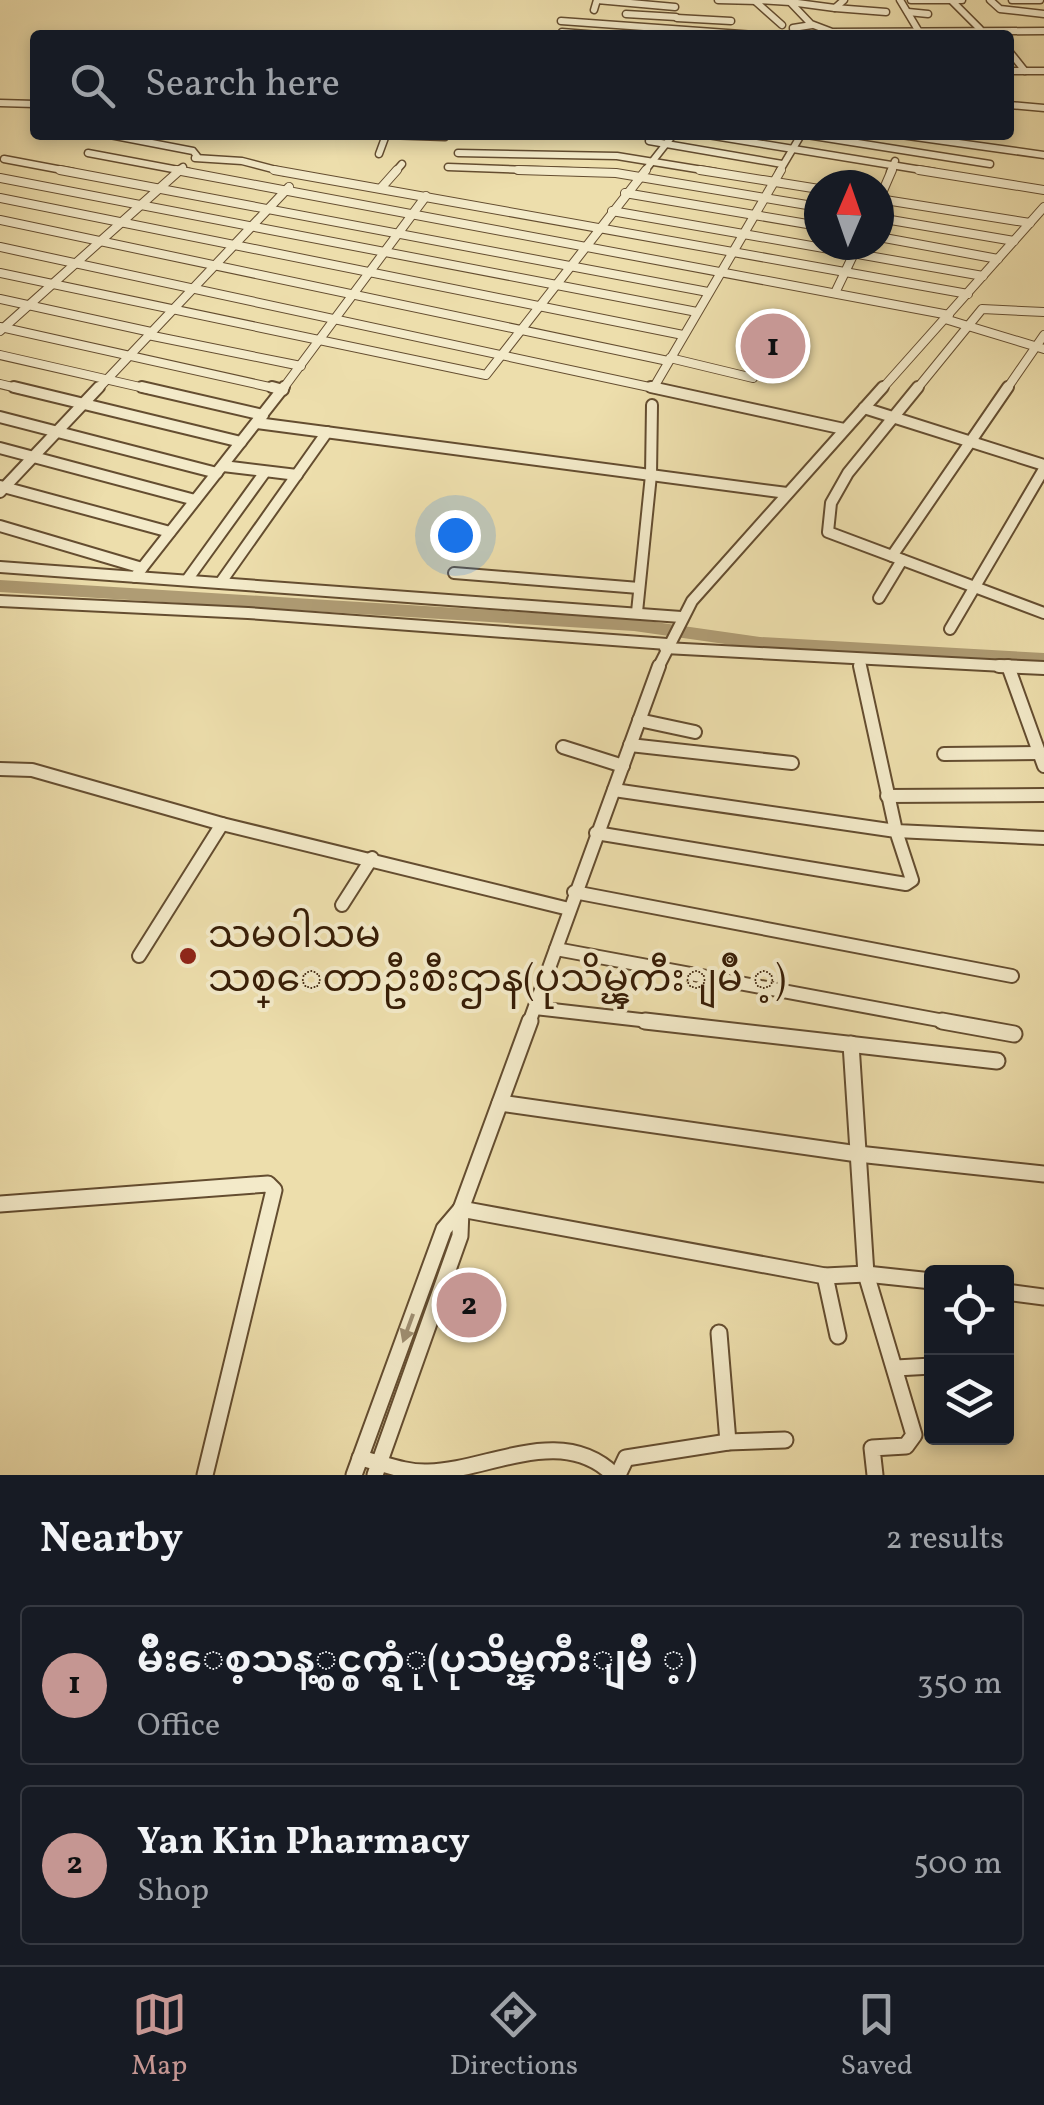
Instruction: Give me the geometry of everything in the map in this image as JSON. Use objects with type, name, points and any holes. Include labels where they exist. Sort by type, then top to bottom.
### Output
[{"type":"street","points":[[594,10],[597,0],[675,4],[676,30]]},
{"type":"street","points":[[718,0],[790,2],[886,12]]},
{"type":"street","points":[[835,8],[844,0]]},
{"type":"street","points":[[900,0],[918,30]]},
{"type":"street","points":[[912,0],[962,0]]},
{"type":"street","points":[[950,0],[980,29]]},
{"type":"street","points":[[990,0],[1000,9],[1044,14]]},
{"type":"street","points":[[1012,0],[1040,0]]},
{"type":"street","points":[[756,1],[782,25]]},
{"type":"street","points":[[790,2],[821,30]]},
{"type":"street","points":[[908,12],[928,14]]},
{"type":"street","points":[[626,14],[730,22]]},
{"type":"street","points":[[561,21],[655,30]]},
{"type":"street","points":[[842,22],[847,30]]},
{"type":"street","points":[[793,30],[812,25]]},
{"type":"street","points":[[965,30],[986,30]]},
{"type":"street","points":[[1035,31],[1042,40]]},
{"type":"street","points":[[1014,32],[1044,31]]},
{"type":"street","points":[[1014,57],[1025,71]]},
{"type":"street","points":[[1014,71],[1044,71]]},
{"type":"street","points":[[0,103],[30,104]]},
{"type":"street","points":[[1014,105],[1044,108]]},
{"type":"street","points":[[1,328],[157,186],[199,154],[133,140]]},
{"type":"street","points":[[380,154],[384,140]]},
{"type":"street","points":[[413,146],[415,140]]},
{"type":"street","points":[[0,273],[483,376],[504,356],[625,193],[670,140]]},
{"type":"street","points":[[738,140],[1044,190]]},
{"type":"street","points":[[654,387],[782,164],[800,140]]},
{"type":"street","points":[[836,140],[990,164]]},
{"type":"street","points":[[892,170],[904,140]]},
{"type":"street","points":[[940,140],[1044,155]]},
{"type":"street","points":[[649,141],[782,164]]},
{"type":"street","points":[[88,153],[835,293],[954,321],[1040,347]]},
{"type":"street","points":[[458,153],[617,156],[804,186]]},
{"type":"street","points":[[195,158],[242,161],[303,177],[968,294]]},
{"type":"street","points":[[4,159],[708,292]]},
{"type":"street","points":[[381,188],[402,164]]},
{"type":"street","points":[[448,167],[576,169],[804,205]]},
{"type":"street","points":[[1,488],[284,190],[303,177]]},
{"type":"street","points":[[0,178],[697,312]]},
{"type":"street","points":[[625,193],[804,224]]},
{"type":"street","points":[[138,572],[337,320],[426,196]]},
{"type":"street","points":[[0,198],[683,335]]},
{"type":"street","points":[[894,201],[1030,223]]},
{"type":"street","points":[[1044,207],[968,294],[891,417],[848,473],[828,517],[828,532],[1044,613]]},
{"type":"street","points":[[612,211],[804,242]]},
{"type":"street","points":[[0,220],[753,378]]},
{"type":"street","points":[[894,221],[1014,241]]},
{"type":"street","points":[[894,240],[998,259]]},
{"type":"street","points":[[0,247],[844,430]]},
{"type":"street","points":[[894,257],[983,276]]},
{"type":"street","points":[[835,293],[851,260]]},
{"type":"street","points":[[0,299],[301,366]]},
{"type":"street","points":[[378,1468],[460,1236],[461,1209],[574,892],[667,644],[680,619],[844,430],[869,410],[954,321],[986,308],[1044,312]]},
{"type":"street","points":[[1,328],[283,390]]},
{"type":"street","points":[[879,598],[897,558],[970,442],[1040,347],[1044,335]]},
{"type":"street","points":[[0,355],[327,432],[787,493]]},
{"type":"street","points":[[0,384],[242,442]]},
{"type":"street","points":[[637,612],[651,475],[652,405]]},
{"type":"street","points":[[869,410],[1044,467],[950,629]]},
{"type":"street","points":[[0,417],[220,470],[296,476]]},
{"type":"street","points":[[221,582],[327,432]]},
{"type":"street","points":[[0,448],[195,500]]},
{"type":"street","points":[[187,580],[265,472]]},
{"type":"street","points":[[1,488],[170,532]]},
{"type":"street","points":[[0,526],[138,572]]},
{"type":"street","points":[[0,567],[138,572],[187,580],[637,612],[680,619]]},
{"type":"street","points":[[454,572],[639,588]]},
{"type":"street","points":[[0,601],[248,613],[859,659],[1044,668]]},
{"type":"street","points":[[596,833],[906,884],[912,880],[910,862],[896,832],[859,659]]},
{"type":"street","points":[[944,754],[1042,760],[1008,666]]},
{"type":"street","points":[[639,720],[695,732]]},
{"type":"street","points":[[630,745],[792,763]]},
{"type":"street","points":[[563,747],[623,766]]},
{"type":"street","points":[[0,769],[32,770],[222,824],[372,858],[569,910]]},
{"type":"street","points":[[614,790],[896,832],[1044,838]]},
{"type":"street","points":[[888,796],[1044,795]]},
{"type":"street","points":[[139,956],[222,824]]},
{"type":"street","points":[[342,905],[372,858]]},
{"type":"street","points":[[574,892],[1012,976]]},
{"type":"street","points":[[556,949],[1014,1034]]},
{"type":"street","points":[[535,1008],[998,1061]]},
{"type":"street","points":[[851,1044],[866,1274],[914,1435],[906,1446],[872,1448],[875,1475]]},
{"type":"street","points":[[500,1103],[858,1154],[1044,1174]]},
{"type":"street","points":[[0,1204],[268,1184],[274,1190],[205,1475]]},
{"type":"street","points":[[461,1209],[825,1276],[866,1274],[924,1280]]},
{"type":"street","points":[[461,1209],[444,1229],[357,1466],[422,1472],[487,1468],[506,1454],[583,1456],[616,1475],[626,1458],[728,1442],[785,1440]]},
{"type":"street","points":[[825,1276],[838,1336]]},
{"type":"street","points":[[1014,1293],[1044,1297]]},
{"type":"street","points":[[719,1333],[728,1442]]},
{"type":"street","points":[[896,1368],[924,1366]]},
{"type":"waterway","points":[[0,586],[634,625],[760,643],[1044,660]]},
{"type":"place","name":"မ်ိဳးေစ့သန့္စင္စက္ရံု(ပုသိမ္ၾကီးျမိဳ ့)","points":[[773,346]]},
{"type":"place","name":"သမဝါသမ သစ္ေတာဦးစီးဌာန(ပုသိမ္ၾကီးျမိဳ ့)","points":[[188,956]]},
{"type":"place","name":"Yan Kin Pharmacy","points":[[469,1305]]}]
